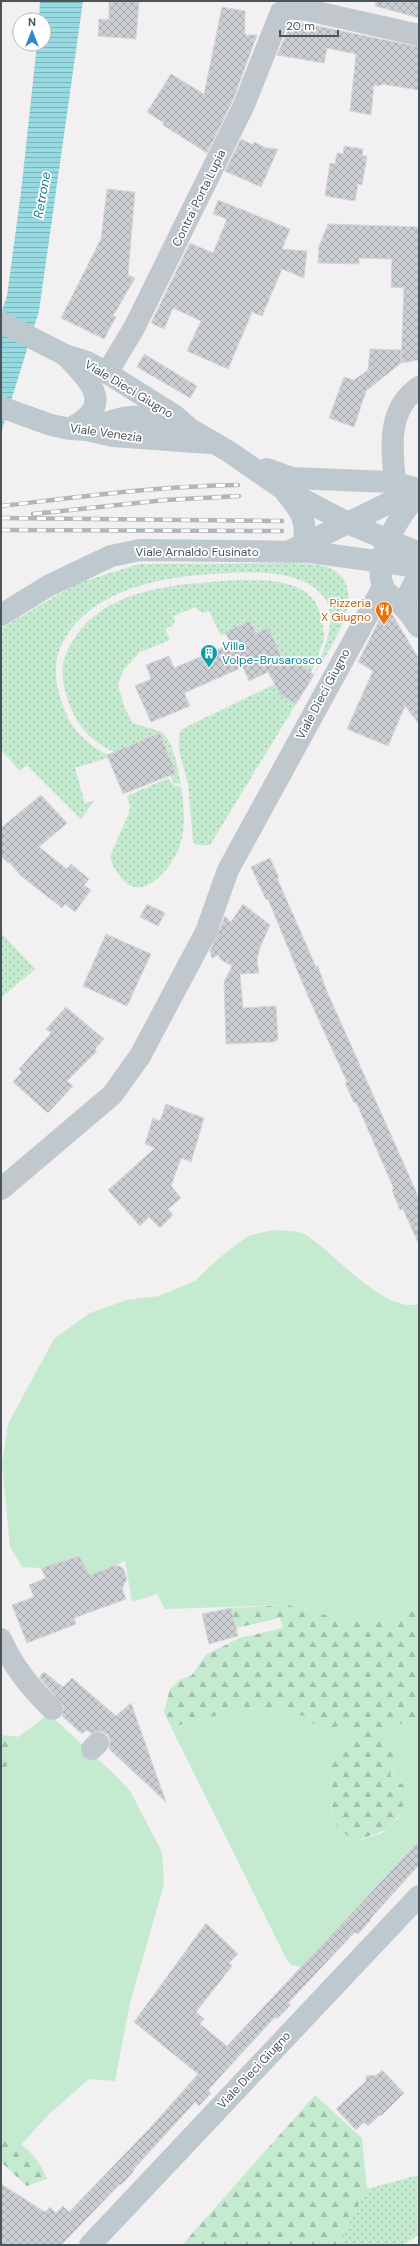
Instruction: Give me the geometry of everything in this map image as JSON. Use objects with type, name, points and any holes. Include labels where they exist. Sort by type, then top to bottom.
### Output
[{"type":"main road","name":"Viale Dieci Giugno","points":[[1,322],[65,355],[87,362],[107,373],[174,415],[190,429],[283,489],[348,523],[419,553]]},
{"type":"main road","points":[[65,355],[84,375],[93,389],[95,400],[94,409],[90,416],[78,429]]},
{"type":"main road","name":"Viale Venezia","points":[[1,407],[35,419],[113,436],[221,448]]},
{"type":"main road","name":"Viale Dieci Giugno","points":[[78,429],[133,416],[154,418],[190,429]]},
{"type":"main road","name":"Viale Dieci Giugno","points":[[221,448],[292,478],[395,483],[419,492]]},
{"type":"main road","points":[[283,489],[297,506],[305,520],[297,547]]},
{"type":"main road","points":[[419,492],[400,517],[388,541],[382,563],[383,587],[406,609],[419,628]]},
{"type":"main road","name":"Viale Arnaldo Fusinato","points":[[297,547],[395,500],[419,492]]},
{"type":"main road","name":"Viale Arnaldo Fusinato","points":[[1,615],[48,586],[112,556],[140,550],[297,547],[310,552],[419,567]]},
{"type":"main road","points":[[406,609],[409,593],[419,574]]},
{"type":"main road","name":"Viale Dieci Giugno","points":[[90,2245],[419,1896]]},
{"type":"street","points":[[274,9],[281,12],[289,8],[301,10],[419,35]]},
{"type":"street","name":"Contra' Porta Lupia","points":[[107,373],[134,328],[244,105],[274,9]]},
{"type":"street","points":[[395,483],[393,438],[397,413],[405,398],[419,387]]},
{"type":"street","name":"Viale Dieci Giugno","points":[[1,1189],[112,1095],[140,1056],[206,932],[228,870],[383,587]]},
{"type":"street","points":[[1,1639],[7,1652],[30,1687],[52,1709]]},
{"type":"green space","points":[[288,563],[318,565],[334,570],[344,580],[348,593],[347,607],[343,622],[329,651],[314,675],[327,639],[330,611],[327,602],[320,593],[305,582],[296,578],[277,574],[258,573],[208,574],[163,580],[119,593],[99,604],[81,618],[67,635],[60,649],[56,663],[56,678],[66,714],[70,722],[81,736],[107,755],[108,758],[75,768],[85,804],[95,800],[81,819],[27,765],[20,771],[1,750],[1,628],[78,583],[139,564]]},
{"type":"green space","points":[[238,580],[278,582],[302,590],[311,597],[318,608],[324,638],[311,673],[284,663],[256,633],[251,622],[221,636],[209,611],[203,613],[196,607],[173,616],[175,621],[173,625],[165,629],[170,640],[140,652],[123,671],[118,685],[125,709],[133,723],[162,732],[170,743],[175,757],[181,784],[174,783],[170,775],[176,773],[160,733],[114,752],[104,747],[83,729],[69,704],[62,672],[66,653],[74,639],[88,621],[106,608],[126,598],[147,591],[193,583]]},
{"type":"green space","points":[[275,684],[281,695],[296,704],[210,845],[196,845],[193,841],[188,784],[179,751],[179,734],[184,728]]},
{"type":"green space","points":[[168,778],[175,786],[181,787],[184,816],[180,845],[170,864],[154,881],[145,886],[136,887],[127,884],[113,866],[110,856],[129,813],[130,806],[127,796]]},
{"type":"green space","points":[[1,933],[35,969],[1,998]]},
{"type":"green space","points":[[273,1230],[303,1233],[375,1291],[391,1300],[405,1305],[419,1304],[419,1607],[373,1624],[336,1618],[288,1605],[165,1609],[157,1594],[132,1602],[125,1561],[90,1575],[81,1567],[80,1556],[41,1568],[22,1567],[10,1547],[2,1464],[8,1424],[54,1339],[90,1313],[127,1300],[159,1296],[195,1281],[219,1258],[248,1236]]},
{"type":"green space","points":[[288,1605],[336,1618],[373,1624],[419,1607],[419,1726],[414,1724],[399,1724],[390,1727],[381,1733],[383,1738],[395,1741],[403,1759],[390,1774],[392,1779],[404,1785],[404,1800],[397,1818],[388,1828],[356,1841],[338,1829],[331,1802],[327,1769],[332,1755],[356,1740],[349,1727],[343,1724],[330,1729],[318,1727],[304,1716],[266,1709],[246,1708],[171,1727],[164,1712],[170,1689],[181,1679],[191,1676],[206,1655],[239,1638],[283,1628],[280,1618],[236,1628],[231,1608]]},
{"type":"green space","points":[[246,1708],[266,1709],[304,1716],[318,1727],[330,1729],[343,1724],[349,1727],[356,1740],[351,1747],[332,1755],[331,1805],[338,1829],[357,1841],[382,1833],[398,1819],[401,1810],[390,1774],[395,1770],[380,1733],[389,1727],[399,1724],[414,1724],[419,1726],[419,1841],[301,1967],[291,1965],[287,1960],[171,1727]]},
{"type":"green space","points":[[49,1714],[115,1775],[130,1791],[162,1852],[164,1884],[130,2003],[115,2081],[89,2079],[48,2115],[21,2145],[1,2136],[1,1772],[7,1766],[18,1737]]},
{"type":"green space","points":[[1,1735],[18,1737],[7,1766],[1,1772]]},
{"type":"green space","points":[[315,2095],[362,2138],[367,2189],[348,2224],[341,2245],[182,2245]]},
{"type":"green space","points":[[1,2136],[10,2139],[30,2152],[39,2163],[47,2179],[27,2186],[1,2162]]},
{"type":"green space","points":[[419,2175],[419,2234],[403,2245],[341,2245],[348,2224],[367,2189]]},
{"type":"water","name":"Retrone","points":[[40,1],[83,1],[39,311],[1,433],[1,313],[7,296],[21,192],[36,52],[52,52],[52,12],[39,12]]},
{"type":"building","points":[[109,1],[139,1],[136,39],[98,36],[99,19],[109,20]]},
{"type":"building","points":[[376,1],[419,1],[419,18],[375,6]]},
{"type":"building","points":[[222,7],[245,11],[245,35],[257,35],[233,100],[207,153],[163,125],[164,123],[147,112],[171,74],[204,94]]},
{"type":"building","points":[[298,22],[419,47],[419,90],[381,84],[380,86],[374,85],[371,115],[350,111],[356,54],[327,48],[324,63],[277,55],[290,26]]},
{"type":"building","points":[[241,139],[253,145],[254,142],[266,148],[278,149],[261,187],[225,171]]},
{"type":"building","points":[[344,146],[363,149],[362,156],[367,156],[362,185],[358,184],[355,201],[325,196],[330,163],[335,164],[337,153],[343,154]]},
{"type":"building","points":[[107,189],[135,192],[128,275],[135,278],[113,316],[116,317],[104,339],[61,318],[101,239]]},
{"type":"building","points":[[218,200],[290,229],[282,249],[307,251],[304,278],[282,269],[262,316],[252,312],[228,369],[187,351],[201,321],[173,308],[164,329],[151,323],[190,243],[213,253],[227,219],[213,214]]},
{"type":"building","points":[[328,224],[419,227],[419,360],[401,363],[404,288],[391,287],[392,259],[359,258],[359,264],[318,263],[319,246]]},
{"type":"building","points":[[370,349],[401,350],[401,363],[366,391],[354,427],[329,418],[344,377],[354,380],[368,370]]},
{"type":"building","points":[[144,354],[197,386],[190,398],[137,367]]},
{"type":"building","points":[[392,614],[419,659],[419,724],[405,706],[388,746],[347,729],[373,671],[358,662],[382,615]]},
{"type":"building","points":[[250,621],[256,633],[269,628],[284,663],[294,659],[314,675],[296,704],[281,695],[268,672],[249,681],[243,667],[184,693],[190,706],[151,722],[135,686],[151,679],[146,665],[169,656],[174,668],[231,644],[225,632]]},
{"type":"building","points":[[160,733],[176,773],[123,794],[107,755]]},
{"type":"building","points":[[41,795],[67,823],[39,847],[67,869],[71,864],[89,879],[84,885],[91,890],[75,912],[65,904],[62,908],[21,876],[9,862],[8,863],[1,856],[1,828]]},
{"type":"building","points":[[270,858],[279,878],[277,878],[316,967],[318,966],[325,987],[419,1198],[419,1245],[403,1209],[400,1210],[392,1190],[394,1189],[356,1102],[354,1103],[345,1083],[347,1082],[307,994],[268,899],[266,900],[251,867]]},
{"type":"building","points":[[147,904],[165,913],[158,926],[140,917]]},
{"type":"building","points":[[243,904],[270,925],[259,950],[257,960],[259,973],[240,974],[243,1008],[276,1006],[278,1040],[273,1042],[226,1044],[224,982],[232,966],[220,959],[219,955],[212,958],[210,951],[225,916],[231,922]]},
{"type":"building","points":[[106,934],[151,954],[127,1006],[83,986]]},
{"type":"building","points":[[66,1007],[104,1039],[95,1049],[97,1051],[67,1081],[73,1086],[48,1113],[13,1082],[22,1072],[19,1069],[51,1033],[46,1029]]},
{"type":"building","points":[[166,1104],[204,1118],[191,1162],[181,1158],[171,1186],[181,1198],[168,1209],[173,1215],[160,1228],[149,1217],[140,1226],[108,1190],[155,1148],[145,1144],[153,1118],[160,1121]]},
{"type":"building","points":[[79,1556],[90,1575],[116,1565],[123,1568],[127,1579],[122,1589],[126,1599],[74,1618],[76,1624],[27,1643],[12,1605],[34,1597],[29,1585],[46,1578],[41,1568]]},
{"type":"building","points":[[231,1608],[238,1636],[209,1644],[202,1614]]},
{"type":"building","points":[[44,1672],[63,1687],[72,1678],[116,1716],[131,1703],[166,1802],[109,1749],[110,1740],[107,1734],[101,1731],[91,1733],[86,1730],[82,1734],[62,1716],[64,1706],[39,1677]]},
{"type":"building","points":[[419,1841],[419,1865],[370,1919],[371,1920],[358,1934],[355,1932],[288,2003],[291,2005],[277,2019],[275,2017],[208,2090],[211,2093],[199,2106],[195,2102],[121,2185],[120,2184],[61,2245],[1,2245],[1,2184],[45,2212],[50,2207],[56,2213],[63,2206],[69,2212],[150,2128],[198,2074],[134,2022],[206,1923],[238,1954],[229,1963],[232,1966],[196,2012],[204,2019],[200,2024],[227,2046]]},
{"type":"building","points":[[382,2070],[404,2093],[381,2116],[380,2115],[368,2126],[364,2122],[356,2130],[336,2109],[366,2081],[366,2076],[377,2075]]},
{"type":"railway","points":[[1,506],[179,487],[238,485]]},
{"type":"railway","points":[[33,514],[165,500],[239,496]]},
{"type":"railway","points":[[1,518],[282,521]]},
{"type":"railway","points":[[1,530],[282,531]]},
{"type":"place","name":"Pizzeria X Giugno","points":[[384,625]]},
{"type":"place","name":"Villa Volpe-Brusarosco","points":[[209,668]]}]
